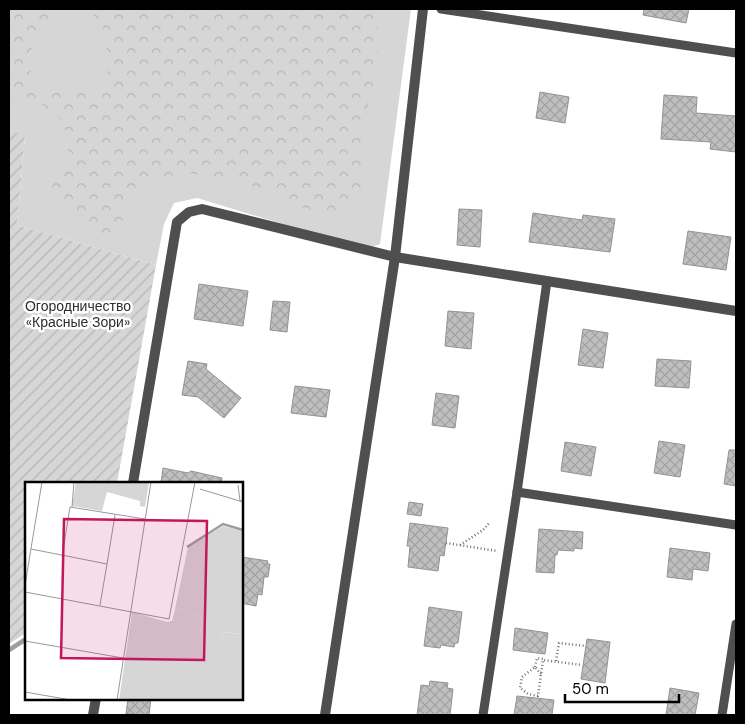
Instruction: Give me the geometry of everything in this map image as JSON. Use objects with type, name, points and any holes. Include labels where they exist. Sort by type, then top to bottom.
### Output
[{"type":"street","points":[[325,715],[395,257],[423,9]]},
{"type":"street","points":[[132,482],[177,222],[189,212],[202,209],[395,257],[736,311]]},
{"type":"street","points":[[93,715],[96,699]]},
{"type":"lane","points":[[441,9],[736,53]]},
{"type":"lane","points":[[483,715],[517,492],[546,281]]},
{"type":"lane","points":[[517,492],[736,524]]},
{"type":"lane","points":[[722,715],[736,624]]},
{"type":"path","points":[[460,545],[483,530],[490,522]]},
{"type":"path","points":[[446,543],[491,550]]},
{"type":"path","points":[[556,661],[559,643],[586,646]]},
{"type":"path","points":[[541,674],[536,667],[537,658],[582,664]]},
{"type":"path","points":[[536,667],[522,678],[520,688],[528,694],[538,696],[544,660]]},
{"type":"green space","points":[[9,9],[411,9],[380,244],[365,249],[197,198],[174,203],[164,224],[156,265],[17,225],[25,136],[9,130]]},
{"type":"green space","points":[[9,9],[55,9],[53,23],[38,38],[30,52],[30,69],[37,89],[98,86],[109,70],[105,32],[94,16],[92,9],[379,9],[377,89],[368,106],[363,128],[364,184],[356,202],[340,213],[320,212],[299,207],[263,188],[243,185],[225,177],[185,173],[146,181],[123,215],[122,234],[102,235],[63,210],[49,193],[68,156],[68,137],[59,117],[42,105],[25,99],[9,99]]},
{"type":"green space","name":"Огородничество «Красные Зори»","points":[[9,130],[25,135],[17,225],[156,265],[117,482],[25,482],[25,634],[9,644]]},
{"type":"building","points":[[644,9],[689,9],[686,23],[643,15]]},
{"type":"building","points":[[540,92],[569,97],[565,123],[536,118]]},
{"type":"building","points":[[664,95],[697,97],[696,113],[736,116],[736,152],[710,149],[711,142],[661,139]]},
{"type":"building","points":[[459,209],[482,210],[480,247],[457,245]]},
{"type":"building","points":[[533,213],[582,220],[583,215],[615,219],[610,252],[529,242]]},
{"type":"building","points":[[688,231],[731,237],[726,270],[683,264]]},
{"type":"building","points":[[199,284],[248,291],[243,326],[194,319]]},
{"type":"building","points":[[273,301],[290,302],[287,332],[270,330]]},
{"type":"building","points":[[448,311],[474,313],[471,349],[445,346]]},
{"type":"building","points":[[583,329],[608,333],[603,368],[578,365]]},
{"type":"building","points":[[657,359],[691,361],[689,388],[655,386]]},
{"type":"building","points":[[188,361],[207,364],[206,369],[241,398],[224,418],[198,397],[182,395]]},
{"type":"building","points":[[295,386],[330,390],[326,417],[291,413]]},
{"type":"building","points":[[436,393],[459,396],[455,428],[432,425]]},
{"type":"building","points":[[659,441],[685,445],[680,477],[654,473]]},
{"type":"building","points":[[565,442],[596,447],[591,476],[561,471]]},
{"type":"building","points":[[729,450],[736,450],[736,486],[724,484]]},
{"type":"building","points":[[163,468],[188,473],[191,471],[222,478],[221,482],[161,482]]},
{"type":"building","points":[[409,502],[423,504],[421,516],[407,514]]},
{"type":"building","points":[[410,523],[448,528],[444,556],[440,555],[438,571],[408,567],[410,546],[407,546]]},
{"type":"building","points":[[539,529],[583,532],[582,549],[574,548],[574,551],[558,550],[557,555],[555,555],[554,573],[536,572]]},
{"type":"building","points":[[670,548],[710,553],[708,571],[693,569],[692,580],[667,577]]},
{"type":"building","points":[[242,557],[268,561],[267,564],[270,564],[268,577],[264,577],[262,595],[258,594],[256,606],[242,603]]},
{"type":"building","points":[[429,607],[462,612],[458,643],[455,643],[454,647],[441,645],[440,648],[424,646]]},
{"type":"building","points":[[515,628],[548,633],[545,654],[513,650]]},
{"type":"building","points":[[587,639],[610,642],[605,683],[581,679]]},
{"type":"building","points":[[430,681],[448,683],[447,688],[453,689],[450,715],[417,715],[421,685],[429,686]]},
{"type":"building","points":[[670,688],[699,693],[695,715],[666,715]]},
{"type":"building","points":[[517,696],[554,700],[552,715],[514,715]]},
{"type":"building","points":[[128,699],[151,699],[149,715],[126,714]]},
{"type":"waterway","points":[[9,650],[25,640]]}]
